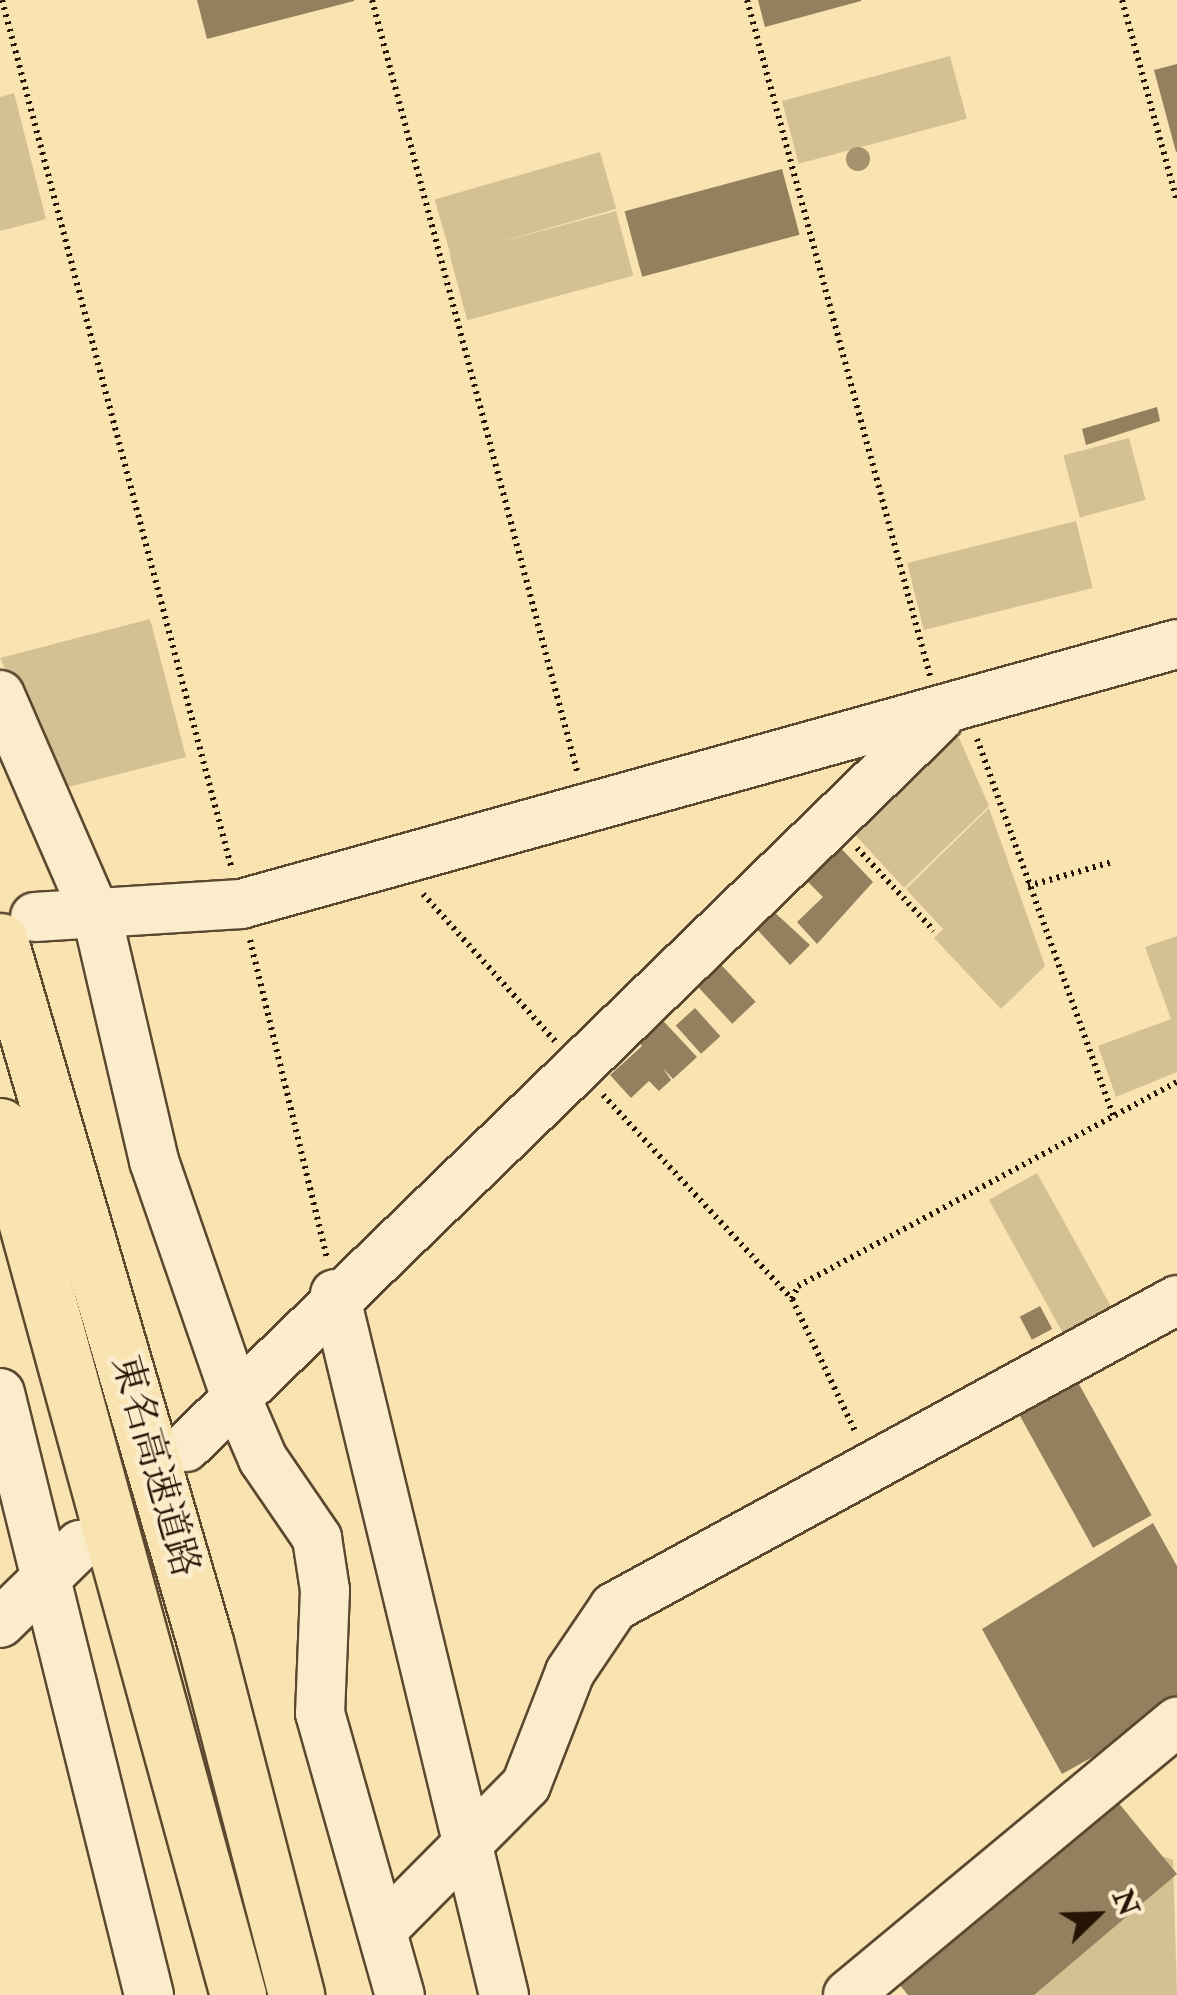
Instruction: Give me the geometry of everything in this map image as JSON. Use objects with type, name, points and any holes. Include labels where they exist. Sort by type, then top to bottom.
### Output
[{"type":"highway","name":"東名高速道路","points":[[17,929],[296,1995]]},
{"type":"highway","name":"東名高速道路","points":[[0,1126],[238,1995]]},
{"type":"street","points":[[17,929],[241,904],[954,712],[1177,644]]},
{"type":"street","points":[[0,695],[98,920],[154,1161],[234,1392],[263,1459],[316,1538],[325,1590],[320,1713],[400,1995]]},
{"type":"street","points":[[186,1447],[234,1392],[336,1294],[954,712]]},
{"type":"street","points":[[336,1294],[466,1851],[504,1995]]},
{"type":"street","points":[[383,1929],[466,1851],[526,1785],[576,1660],[614,1607],[1177,1300]]},
{"type":"street","points":[[0,1393],[58,1559],[149,1995]]},
{"type":"street","points":[[0,1508],[58,1559]]},
{"type":"street","points":[[0,1623],[58,1559]]},
{"type":"street","points":[[848,1995],[1177,1722]]},
{"type":"path","points":[[2,0],[241,904],[336,1294]]},
{"type":"path","points":[[372,0],[587,810]]},
{"type":"path","points":[[747,0],[954,712],[1028,886],[1114,1116]]},
{"type":"path","points":[[1122,0],[1177,201]]},
{"type":"path","points":[[833,822],[934,931]]},
{"type":"path","points":[[1028,886],[1112,862]]},
{"type":"path","points":[[394,863],[792,1299],[874,1465]]},
{"type":"path","points":[[792,1299],[798,1286],[1177,1082]]},
{"type":"shaded area","points":[[950,56],[967,119],[799,164],[782,101]]},
{"type":"shaded area","points":[[14,93],[46,219],[0,231],[0,97]]},
{"type":"shaded area","points":[[600,152],[616,209],[451,256],[435,199]]},
{"type":"shaded area","points":[[616,211],[633,276],[467,320],[450,256]]},
{"type":"shaded area","points":[[1129,438],[1146,500],[1080,517],[1063,456]]},
{"type":"shaded area","points":[[1076,521],[1093,588],[924,630],[907,563]]},
{"type":"shaded area","points":[[150,619],[186,757],[64,788],[0,658]]},
{"type":"shaded area","points":[[953,724],[989,806],[904,888],[847,826]]},
{"type":"shaded area","points":[[989,808],[1045,966],[1001,1009],[934,938],[943,929],[906,889]]},
{"type":"shaded area","points":[[1177,936],[1177,1072],[1116,1097],[1098,1046],[1171,1019],[1145,947]]},
{"type":"shaded area","points":[[1037,1173],[1120,1323],[1072,1350],[989,1200]]},
{"type":"shaded area","points":[[1114,1837],[1173,1860],[1177,1995],[961,1995]]},
{"type":"building","points":[[197,0],[354,0],[354,1],[207,39]]},
{"type":"building","points":[[758,0],[861,0],[861,1],[765,27]]},
{"type":"building","points":[[1177,64],[1177,152],[1176,152],[1154,70]]},
{"type":"building","points":[[782,169],[800,235],[642,277],[625,211]]},
{"type":"building","points":[[1157,407],[1160,421],[1086,445],[1082,429]]},
{"type":"building","points":[[834,841],[873,882],[817,944],[797,922],[823,897],[800,874]]},
{"type":"building","points":[[771,909],[810,945],[790,965],[753,925]]},
{"type":"building","points":[[712,955],[756,1002],[732,1024],[689,977]]},
{"type":"building","points":[[695,1008],[720,1036],[701,1054],[676,1025]]},
{"type":"building","points":[[653,1010],[697,1057],[673,1079],[663,1068],[671,1080],[659,1091],[649,1081],[631,1098],[610,1075],[642,1046],[630,1033]]},
{"type":"building","points":[[1040,1306],[1052,1329],[1032,1340],[1020,1317]]},
{"type":"building","points":[[1075,1377],[1152,1515],[1093,1548],[1016,1409]]},
{"type":"building","points":[[1153,1523],[1177,1566],[1177,1710],[1062,1774],[982,1629]]},
{"type":"building","points":[[1112,1795],[1177,1874],[1034,1995],[908,1995],[899,1984],[917,1969],[909,1961]]}]
